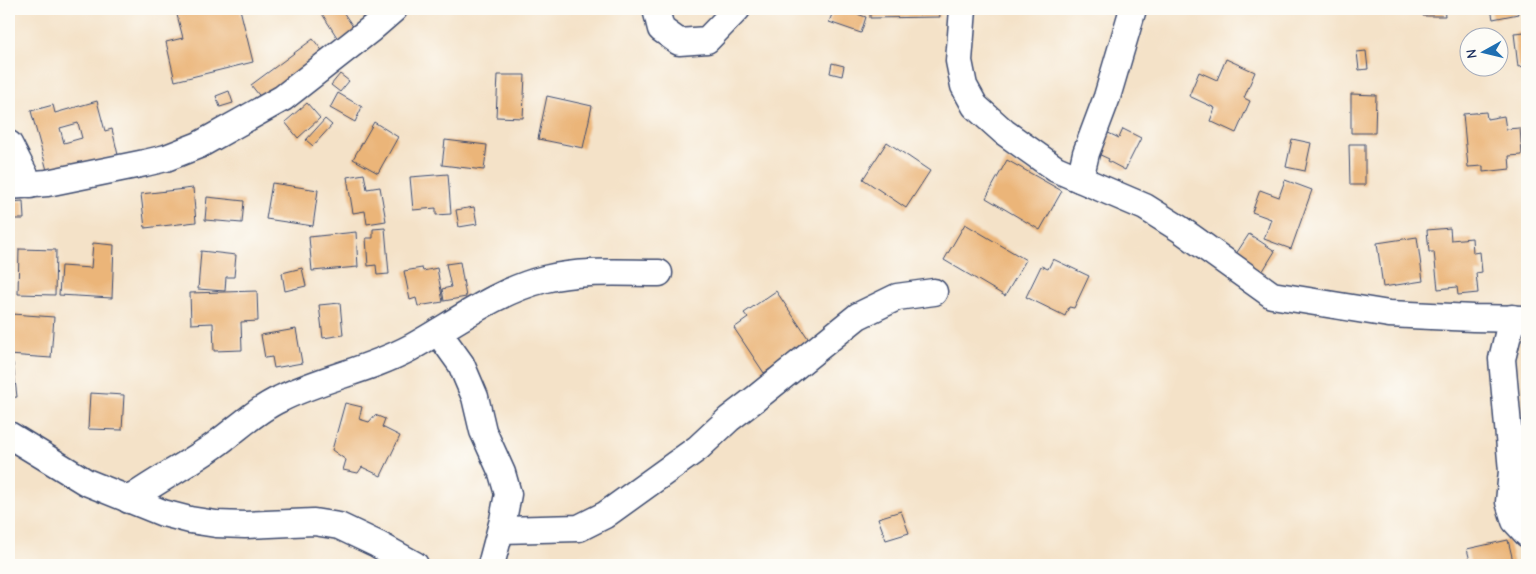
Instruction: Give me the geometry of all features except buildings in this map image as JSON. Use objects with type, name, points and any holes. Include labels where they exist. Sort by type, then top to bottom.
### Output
[{"type":"street","points":[[9,144],[19,186],[47,183],[166,158],[198,145],[283,98],[394,9]]},
{"type":"street","points":[[656,9],[661,29],[679,42],[708,40],[737,9]]},
{"type":"street","points":[[963,9],[959,61],[964,86],[975,106],[1004,132],[1056,168],[1145,207],[1180,229],[1272,295],[1389,314],[1520,318],[1502,358],[1512,471],[1509,502],[1515,521],[1527,534]]},
{"type":"street","points":[[1080,179],[1086,153],[1107,97],[1133,9]]},
{"type":"street","points":[[129,500],[154,482],[214,446],[277,400],[307,386],[357,371],[409,348],[503,294],[545,279],[580,274],[659,273]]},
{"type":"street","points":[[500,530],[579,528],[605,515],[698,448],[729,418],[858,316],[897,297],[934,292]]},
{"type":"street","points":[[438,332],[461,364],[475,397],[483,432],[502,473],[508,494],[491,565]]},
{"type":"street","points":[[9,436],[86,482],[162,513],[216,524],[245,525],[314,522],[339,526],[377,544],[411,564]]}]
